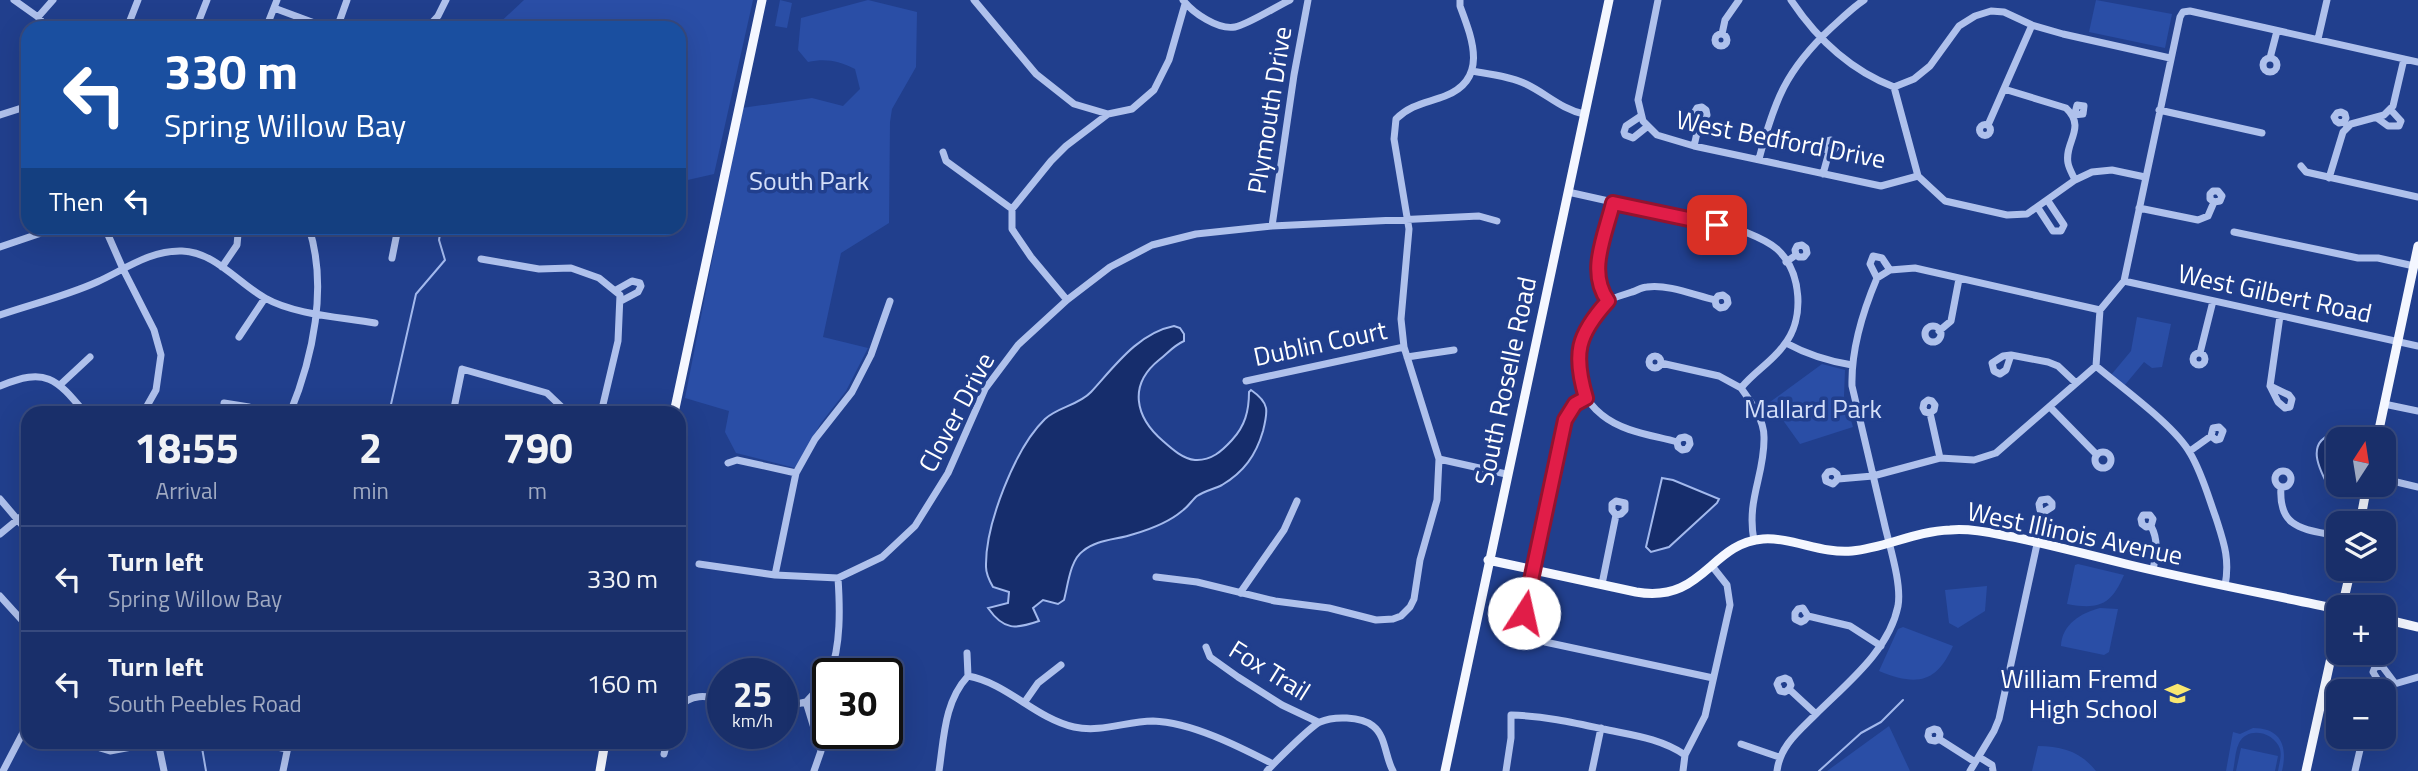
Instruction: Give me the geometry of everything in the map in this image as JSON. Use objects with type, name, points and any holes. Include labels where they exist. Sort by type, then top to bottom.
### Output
[{"type":"main road","points":[[675,406],[762,0]]},
{"type":"main road","name":"South Roselle Road","points":[[1445,771],[1506,474],[1609,0]]},
{"type":"main road","points":[[2379,427],[2415,271],[2418,246]]},
{"type":"main road","name":"West Illinois Avenue","points":[[1754,541],[1772,540],[1834,551],[1853,551],[1951,529],[1987,532],[2225,586],[2326,605]]},
{"type":"main road","points":[[1488,560],[1649,594],[1667,593],[1689,584],[1737,547],[1754,541]]},
{"type":"main road","points":[[2396,622],[2418,627]]},
{"type":"main road","points":[[2306,771],[2329,665]]},
{"type":"main road","points":[[600,771],[605,749]]},
{"type":"street","points":[[14,0],[41,21]]},
{"type":"street","points":[[38,17],[53,0]]},
{"type":"street","points":[[130,21],[138,0]]},
{"type":"street","points":[[198,21],[206,0]]},
{"type":"street","points":[[269,21],[277,0]]},
{"type":"street","points":[[340,21],[347,0]]},
{"type":"street","points":[[433,21],[446,0]]},
{"type":"street","points":[[974,0],[1036,74],[1074,104],[1108,114]]},
{"type":"street","points":[[1067,300],[1031,257],[1012,229],[1012,209],[1051,161],[1108,114],[1132,109],[1154,90],[1169,60],[1184,2],[1221,26],[1236,27],[1290,0]]},
{"type":"street","name":"Plymouth Drive","points":[[1272,226],[1308,0]]},
{"type":"street","points":[[1156,576],[1197,582],[1275,601],[1329,608],[1376,620],[1401,616],[1410,607],[1434,513],[1439,484],[1439,459],[1404,347],[1401,319],[1408,219],[1394,139],[1396,119],[1405,110],[1446,96],[1463,86],[1472,71],[1474,46],[1460,0]]},
{"type":"street","name":"West Bedford Drive","points":[[1658,0],[1638,93],[1644,121],[1662,138],[1881,186],[1918,176]]},
{"type":"street","points":[[1722,34],[1725,20],[1739,0]]},
{"type":"street","points":[[1791,0],[1820,38],[1848,63],[1871,79],[1894,87],[1914,79],[1930,66],[1959,26],[1975,16],[1991,11],[2004,12],[2032,25],[2170,58]]},
{"type":"street","points":[[1759,159],[1770,115],[1800,59],[1864,0]]},
{"type":"street","points":[[2318,40],[2327,0]]},
{"type":"street","points":[[274,8],[309,21]]},
{"type":"street","points":[[1838,479],[1873,476],[1940,458],[1974,460],[1997,453],[2096,366],[2100,310],[2124,281],[2170,58],[2183,12],[2190,10],[2418,62]]},
{"type":"street","points":[[1988,125],[2032,25]]},
{"type":"street","points":[[2270,58],[2277,31]]},
{"type":"street","points":[[2329,178],[2336,149],[2346,125],[2377,118],[2390,109],[2396,96],[2404,59]]},
{"type":"street","points":[[1472,71],[1524,83],[1570,111],[1584,114]]},
{"type":"street","points":[[1894,87],[1918,176],[1945,201],[2007,215],[2027,214],[2075,180],[2092,172],[2112,170],[2145,177]]},
{"type":"street","points":[[2004,89],[2066,108],[2074,114],[2075,128],[2067,162],[2075,180]]},
{"type":"street","points":[[0,115],[21,108]]},
{"type":"street","points":[[2377,118],[2388,126],[2399,126],[2401,121],[2390,109]]},
{"type":"street","points":[[2159,110],[2262,134]]},
{"type":"street","points":[[1694,146],[1700,120]]},
{"type":"street","points":[[943,152],[946,160],[1012,209]]},
{"type":"street","points":[[1823,174],[1829,152]]},
{"type":"street","points":[[2301,166],[2306,172],[2418,197]]},
{"type":"street","points":[[1568,192],[1743,231],[1765,240],[1779,251],[1796,279],[1798,300],[1794,324],[1786,343],[1772,359],[1754,372],[1741,388]]},
{"type":"street","points":[[2038,208],[2053,231],[2061,232],[2064,225],[2048,201]]},
{"type":"street","points":[[2139,208],[2198,220],[2208,216],[2214,202]]},
{"type":"street","points":[[1608,301],[1600,289],[1596,272],[1613,203]]},
{"type":"street","name":"Clover Drive","points":[[699,564],[775,575],[838,578],[882,557],[915,526],[948,473],[985,389],[1018,345],[1067,300],[1110,267],[1152,245],[1196,234],[1272,226],[1479,216],[1497,221]]},
{"type":"street","points":[[2234,232],[2358,258],[2378,258],[2415,271]]},
{"type":"street","points":[[0,247],[34,235]]},
{"type":"street","points":[[108,235],[122,269],[154,330],[161,355],[156,390],[148,406]]},
{"type":"street","points":[[222,267],[237,245],[238,235]]},
{"type":"street","points":[[293,406],[302,384],[316,313],[317,261],[313,235]]},
{"type":"street","points":[[392,258],[397,235]]},
{"type":"street","points":[[0,315],[96,283],[158,254],[182,251],[199,254],[265,298],[289,309],[374,323]]},
{"type":"street","points":[[1786,262],[1796,255]]},
{"type":"street","points":[[1877,278],[1870,264],[1873,256],[1882,258],[1890,270]]},
{"type":"street","points":[[481,259],[539,269],[571,268],[599,278],[619,295],[618,341],[603,406]]},
{"type":"street","points":[[1777,771],[1779,757],[1790,739],[1881,646],[1892,627],[1898,603],[1889,542],[1852,386],[1852,365],[1877,278],[1890,270],[1915,268],[2100,310]]},
{"type":"street","points":[[1940,331],[1951,321],[1959,279]]},
{"type":"street","name":"West Gilbert Road","points":[[2124,281],[2418,346]]},
{"type":"street","points":[[1677,442],[1621,427],[1600,414],[1586,398],[1579,373],[1579,346],[1591,320],[1608,301],[1647,286],[1673,289],[1715,300]]},
{"type":"street","points":[[239,337],[265,298]]},
{"type":"street","points":[[775,575],[796,473],[815,439],[852,392],[871,355],[890,301]]},
{"type":"street","points":[[2200,353],[2213,302]]},
{"type":"street","points":[[2270,386],[2280,316]]},
{"type":"street","points":[[1786,343],[1804,353],[1852,365]]},
{"type":"street","name":"Dublin Court","points":[[1245,380],[1404,347]]},
{"type":"street","points":[[1407,357],[1454,350]]},
{"type":"street","points":[[2011,355],[2058,366],[2076,383]]},
{"type":"street","points":[[61,384],[90,357]]},
{"type":"street","points":[[1661,363],[1719,376],[1741,388],[1756,409],[1764,436],[1752,507],[1754,541]]},
{"type":"street","points":[[2096,366],[2175,433],[2190,452],[2226,549],[2229,567],[2225,586]]},
{"type":"street","points":[[454,406],[462,369],[547,393],[561,406]]},
{"type":"street","points":[[0,386],[18,378],[40,376],[61,384],[79,406]]},
{"type":"street","points":[[1586,398],[1575,404],[1565,420],[1525,607],[1530,630],[1545,642],[1713,678]]},
{"type":"street","points":[[224,403],[244,406]]},
{"type":"street","points":[[2384,404],[2418,411]]},
{"type":"street","points":[[2050,407],[2097,455]]},
{"type":"street","points":[[1930,413],[1940,458]]},
{"type":"street","points":[[2190,452],[2211,436]]},
{"type":"street","points":[[1439,459],[1506,474]]},
{"type":"street","points":[[728,463],[737,460],[796,473]]},
{"type":"street","points":[[2396,481],[2418,486]]},
{"type":"street","points":[[2281,487],[2280,495],[2287,518],[2292,524],[2326,533]]},
{"type":"street","points":[[0,499],[21,524]]},
{"type":"street","points":[[1240,593],[1284,530],[1297,501]]},
{"type":"street","points":[[1975,766],[1994,732],[1998,719],[2044,512]]},
{"type":"street","points":[[1602,584],[1616,514]]},
{"type":"street","points":[[0,534],[21,516]]},
{"type":"street","points":[[2151,526],[2156,534],[2157,552],[2153,570]]},
{"type":"street","points":[[1683,771],[1685,755],[1705,716],[1731,599],[1727,585],[1712,566]]},
{"type":"street","points":[[836,658],[838,578]]},
{"type":"street","points":[[0,596],[21,620]]},
{"type":"street","points":[[1808,615],[1850,626],[1881,646]]},
{"type":"street","name":"Fox Trail","points":[[1206,647],[1210,656],[1238,677],[1282,705],[1318,722]]},
{"type":"street","points":[[939,771],[951,703],[959,686],[968,676],[967,653]]},
{"type":"street","points":[[1024,704],[1038,683],[1061,665]]},
{"type":"street","points":[[2377,679],[2373,671],[2378,665],[2386,669],[2393,679]]},
{"type":"street","points":[[968,676],[984,679],[1046,717],[1073,727],[1111,728],[1152,721],[1172,724],[1227,740],[1273,764]]},
{"type":"street","points":[[2396,682],[2418,677]]},
{"type":"street","points":[[1790,689],[1816,714]]},
{"type":"street","points":[[798,704],[806,702],[812,695]]},
{"type":"street","points":[[686,701],[707,696]]},
{"type":"street","points":[[806,702],[821,751],[814,771]]},
{"type":"street","points":[[1506,771],[1511,715],[1568,720],[1653,739],[1674,747],[1685,755]]},
{"type":"street","points":[[1267,771],[1318,722],[1357,719],[1373,725],[1382,737],[1392,771]]},
{"type":"street","points":[[1592,771],[1601,728]]},
{"type":"street","points":[[3,771],[21,736]]},
{"type":"street","points":[[1939,739],[1975,766],[1992,765],[1993,771]]},
{"type":"street","points":[[1741,744],[1779,757]]},
{"type":"street","points":[[103,749],[121,749]]},
{"type":"street","points":[[159,749],[164,771]]},
{"type":"street","points":[[283,771],[287,749]]},
{"type":"street","points":[[664,754],[665,749]]},
{"type":"street","points":[[2355,771],[2360,749]]},
{"type":"green space","points":[[524,0],[753,0],[714,174],[686,180],[686,21],[502,21]]},
{"type":"green space","points":[[780,0],[792,3],[787,28],[775,26]]},
{"type":"green space","name":"South Park","points":[[868,0],[917,12],[916,67],[892,109],[889,223],[841,253],[823,337],[868,348],[846,391],[821,423],[795,468],[736,453],[725,432],[729,411],[685,398],[742,108],[812,98],[843,106],[860,89],[855,69],[832,61],[808,62],[798,50],[801,18]]},
{"type":"green space","points":[[2096,0],[2172,14],[2165,48],[2089,32]]},
{"type":"green space","points":[[2137,317],[2171,324],[2162,367],[2152,368],[2144,362],[2124,386],[2111,375],[2131,351]]},
{"type":"green space","name":"Mallard Park","points":[[1822,364],[1845,370],[1844,396],[1853,427],[1800,444],[1770,402]]},
{"type":"green space","points":[[2075,565],[2124,575],[2114,593],[2103,603],[2088,606],[2067,604]]},
{"type":"green space","points":[[1987,586],[1985,611],[1958,628],[1949,623],[1945,590]]},
{"type":"green space","points":[[2100,608],[2118,609],[2109,652],[2104,655],[2061,646],[2065,631],[2074,621]]},
{"type":"green space","points":[[1903,627],[1953,646],[1932,675],[1914,680],[1879,671],[1898,629]]},
{"type":"green space","points":[[1889,726],[1910,771],[1827,771]]},
{"type":"green space","points":[[2253,728],[2270,731],[2280,740],[2284,754],[2282,771],[2278,771],[2281,754],[2277,743],[2267,735],[2254,733],[2248,734],[2239,743],[2233,771],[2226,771],[2233,732],[2240,734]]},
{"type":"green space","points":[[2038,746],[2070,751],[2084,759],[2096,771],[2032,771]]},
{"type":"green space","points":[[2241,748],[2278,756],[2275,771],[2236,771]]},
{"type":"shaded area","points":[[1174,326],[1180,328],[1184,334],[1184,341],[1149,370],[1139,390],[1141,411],[1146,422],[1166,444],[1186,458],[1206,459],[1224,448],[1240,429],[1247,412],[1251,390],[1262,399],[1266,408],[1263,431],[1253,455],[1243,469],[1230,480],[1197,496],[1177,515],[1165,522],[1089,547],[1075,560],[1064,600],[1058,604],[1043,600],[1033,608],[1039,621],[1024,626],[1011,626],[999,621],[988,608],[1008,603],[1009,592],[993,587],[990,582],[986,570],[987,550],[996,509],[1023,448],[1045,419],[1091,392],[1138,343]]},
{"type":"shaded area","points":[[2326,437],[2326,482],[2317,458],[2319,443]]},
{"type":"shaded area","points":[[1662,478],[1719,499],[1669,547],[1651,552],[1646,547]]},
{"type":"waterway","points":[[391,406],[416,294],[445,260],[440,235]]},
{"type":"waterway","points":[[1819,771],[1861,733],[1881,722],[1903,700]]},
{"type":"waterway","points":[[202,749],[206,771]]},
{"type":"place","name":"William Fremd High School","points":[[2178,693]]},
{"type":"route","points":[[1524,613],[1565,420],[1575,404],[1586,398],[1579,373],[1579,346],[1591,320],[1608,301],[1600,289],[1596,272],[1613,203],[1717,225]]}]
